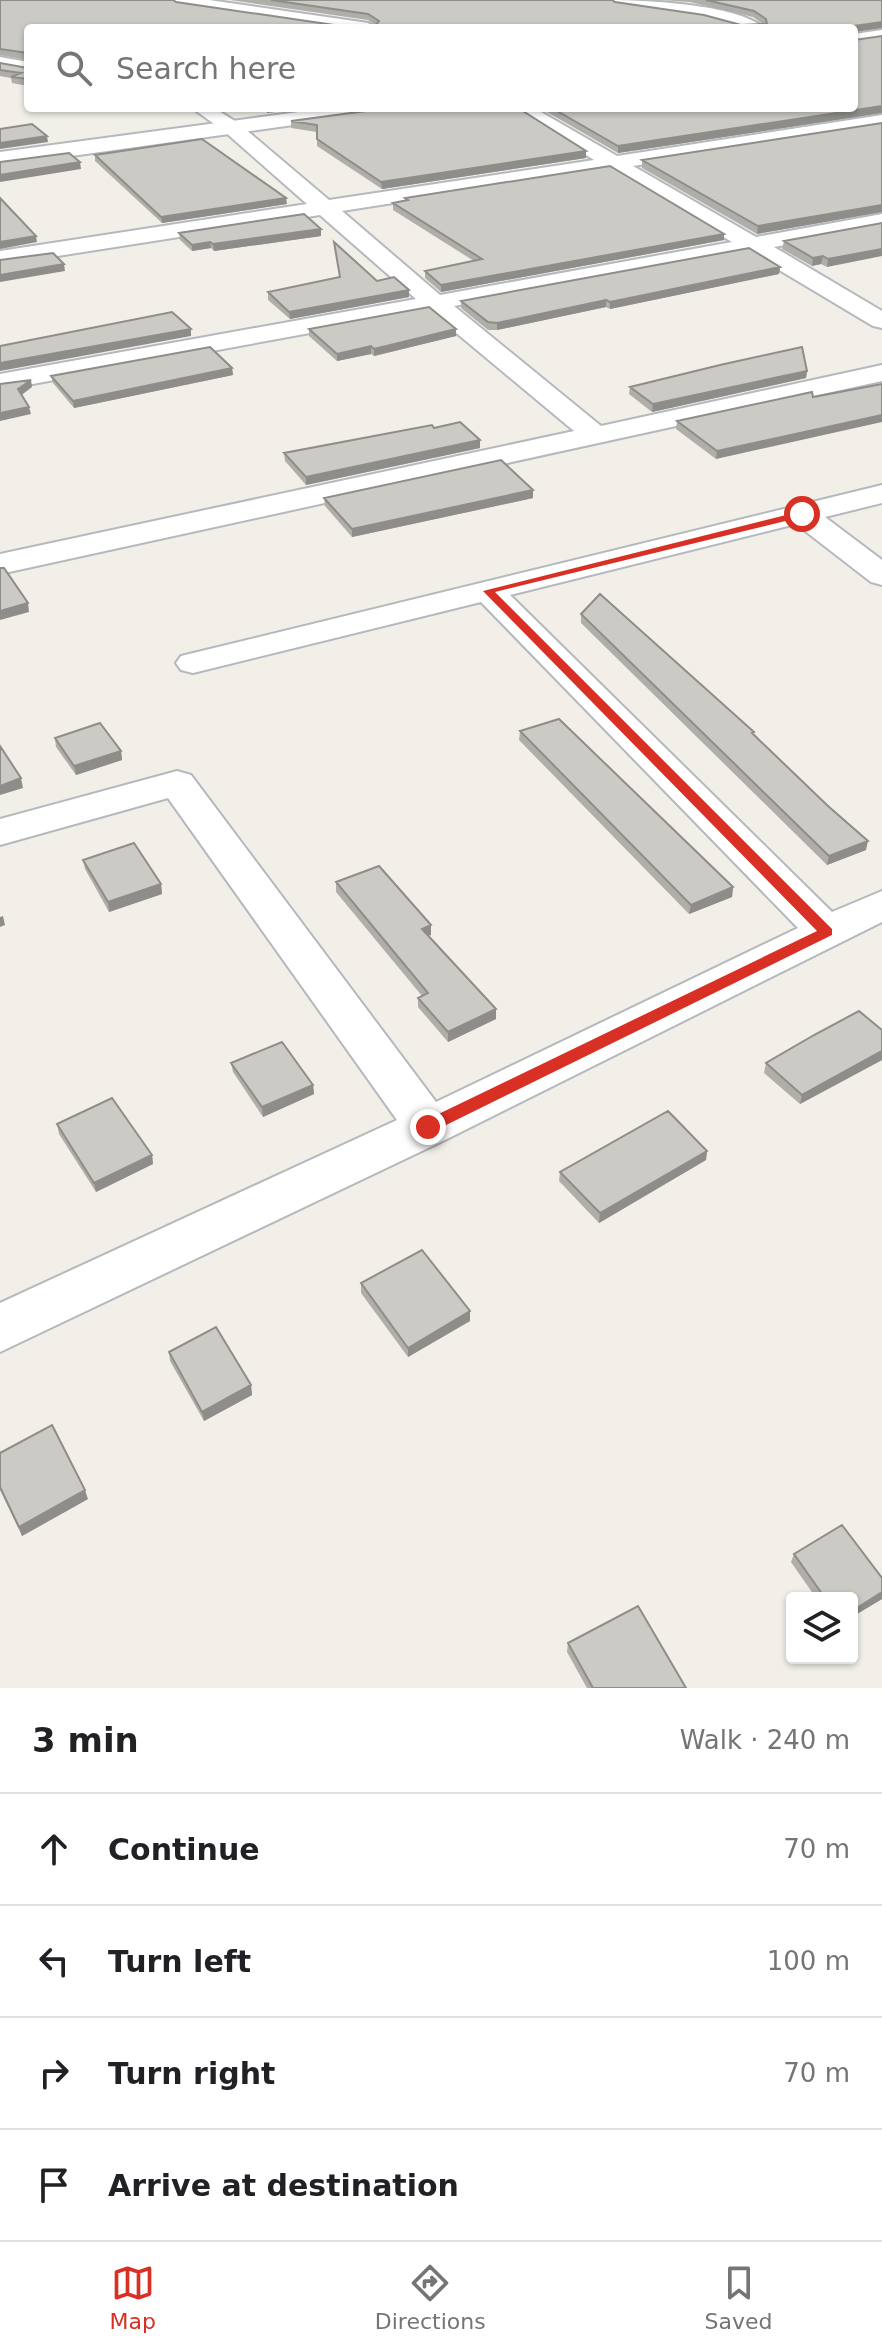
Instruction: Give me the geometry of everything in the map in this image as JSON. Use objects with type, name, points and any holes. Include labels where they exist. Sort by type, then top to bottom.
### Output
[{"type":"street","points":[[177,0],[340,24]]},
{"type":"street","points":[[615,0],[746,24]]},
{"type":"street","points":[[313,20],[339,10]]},
{"type":"street","points":[[858,38],[882,35]]},
{"type":"street","points":[[0,62],[24,66]]},
{"type":"street","points":[[207,112],[231,127],[435,303],[595,435]]},
{"type":"street","points":[[0,159],[343,112]]},
{"type":"street","points":[[528,112],[882,321]]},
{"type":"street","points":[[0,258],[882,121]]},
{"type":"street","points":[[0,382],[882,221]]},
{"type":"street","points":[[0,564],[882,373]]},
{"type":"street","points":[[193,663],[882,494]]},
{"type":"street","points":[[802,514],[882,575]]},
{"type":"street","points":[[488,591],[827,932]]},
{"type":"street","points":[[0,832],[177,783],[428,1127]]},
{"type":"street","points":[[0,1328],[428,1127],[882,905]]},
{"type":"building","points":[[0,0],[173,0],[327,24],[24,24],[24,52],[0,49]]},
{"type":"building","points":[[271,0],[612,0],[704,15],[737,24],[377,24],[379,21],[368,14]]},
{"type":"building","points":[[706,0],[882,0],[882,22],[858,25],[767,24],[766,19],[754,11]]},
{"type":"building","points":[[882,36],[882,106],[858,110],[858,39]]},
{"type":"building","points":[[0,63],[24,67],[24,79],[11,77],[21,73],[0,70]]},
{"type":"building","points":[[358,112],[524,112],[586,151],[381,182],[317,139],[317,125],[291,121]]},
{"type":"building","points":[[559,112],[842,112],[618,146]]},
{"type":"building","points":[[882,123],[882,205],[758,226],[642,160]]},
{"type":"building","points":[[32,124],[47,136],[0,143],[0,129]]},
{"type":"building","points":[[202,139],[286,198],[161,217],[95,155]]},
{"type":"building","points":[[69,153],[80,162],[0,175],[0,162]]},
{"type":"building","points":[[610,166],[724,234],[441,285],[425,271],[482,259],[393,203],[408,200],[405,198]]},
{"type":"building","points":[[0,198],[36,236],[0,242]]},
{"type":"building","points":[[304,214],[321,229],[192,245],[179,233]]},
{"type":"building","points":[[882,223],[882,249],[828,259],[823,256],[813,258],[784,241]]},
{"type":"building","points":[[334,242],[377,281],[394,277],[409,290],[289,312],[268,292],[340,277]]},
{"type":"building","points":[[749,248],[780,267],[497,323],[488,322],[461,301]]},
{"type":"building","points":[[53,253],[64,264],[0,275],[0,260]]},
{"type":"building","points":[[429,307],[456,329],[374,349],[371,346],[337,354],[309,329]]},
{"type":"building","points":[[172,312],[191,329],[0,363],[0,346]]},
{"type":"building","points":[[210,347],[232,368],[73,401],[51,376]]},
{"type":"building","points":[[802,347],[807,371],[653,404],[630,387],[720,365]]},
{"type":"building","points":[[31,380],[18,389],[29,407],[0,413],[0,384]]},
{"type":"building","points":[[882,384],[882,415],[717,451],[677,421],[812,392],[813,397]]},
{"type":"building","points":[[460,422],[480,440],[306,477],[284,453],[432,425],[434,428]]},
{"type":"building","points":[[501,460],[533,490],[352,529],[324,498]]},
{"type":"building","points":[[0,568],[4,568],[28,603],[0,611]]},
{"type":"building","points":[[600,594],[754,732],[868,841],[829,856],[581,614]]},
{"type":"building","points":[[559,719],[733,887],[691,905],[520,731]]},
{"type":"building","points":[[100,723],[121,751],[74,766],[55,738]]},
{"type":"building","points":[[0,746],[21,778],[0,786]]},
{"type":"building","points":[[134,843],[161,884],[108,902],[83,860]]},
{"type":"building","points":[[379,866],[431,925],[422,929],[496,1009],[448,1032],[418,998],[428,993],[336,882]]},
{"type":"building","points":[[859,1011],[882,1030],[882,1051],[802,1095],[766,1063],[814,1035]]},
{"type":"building","points":[[282,1042],[313,1085],[262,1107],[231,1063]]},
{"type":"building","points":[[112,1098],[152,1155],[94,1183],[57,1124]]},
{"type":"building","points":[[668,1111],[707,1151],[600,1213],[560,1172]]},
{"type":"building","points":[[422,1250],[470,1311],[408,1348],[361,1283]]},
{"type":"building","points":[[216,1327],[251,1385],[202,1412],[169,1352]]},
{"type":"building","points":[[52,1425],[85,1490],[19,1527],[0,1487],[0,1453]]},
{"type":"building","points":[[842,1525],[882,1578],[882,1592],[858,1607],[858,1592],[821,1592],[794,1554]]},
{"type":"building","points":[[638,1606],[686,1688],[593,1688],[568,1643]]},
{"type":"route","points":[[428,1127],[827,932],[488,591],[802,514]]}]
